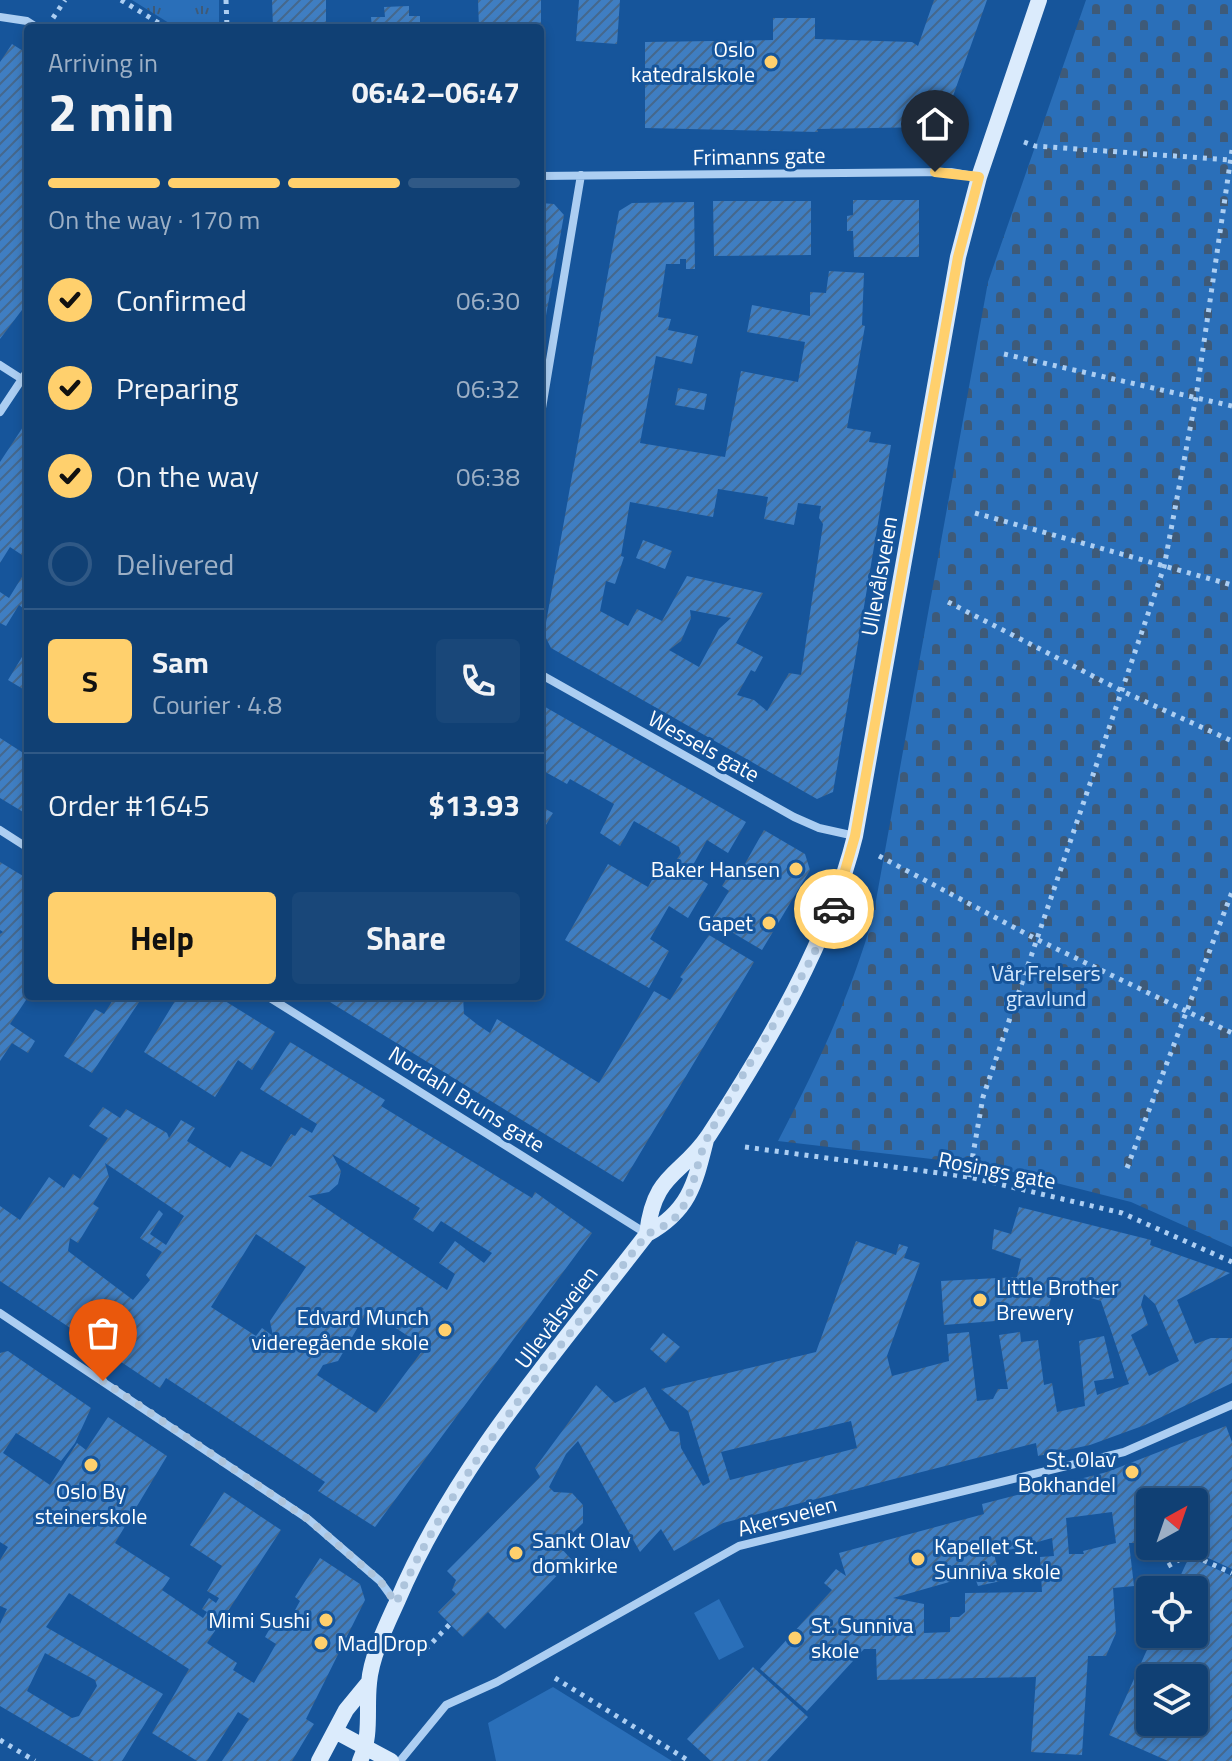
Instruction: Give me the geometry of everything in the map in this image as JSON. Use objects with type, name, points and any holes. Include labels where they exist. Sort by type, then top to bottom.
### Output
[{"type":"main road","name":"Ullevålsveien","points":[[369,1682],[396,1603],[431,1532],[472,1465],[647,1234],[673,1220],[695,1186],[707,1138],[822,937],[842,889],[855,836],[958,257],[979,177],[1039,0]]},
{"type":"main road","name":"Ullevålsveien","points":[[647,1234],[650,1206],[672,1171],[707,1138]]},
{"type":"main road","points":[[319,1761],[335,1731],[369,1682]]},
{"type":"main road","points":[[363,1755],[369,1682]]},
{"type":"main road","points":[[335,1731],[363,1755],[391,1761]]},
{"type":"street","points":[[0,17],[32,24]]},
{"type":"street","name":"Frimanns gate","points":[[544,176],[951,172],[979,177]]},
{"type":"street","points":[[544,396],[581,175]]},
{"type":"street","points":[[0,365],[24,380]]},
{"type":"street","points":[[0,412],[24,382]]},
{"type":"street","name":"Wessels gate","points":[[544,676],[794,817],[819,828],[855,836]]},
{"type":"street","points":[[0,830],[24,845]]},
{"type":"street","name":"Nordahl Bruns gate","points":[[273,1000],[647,1234]]},
{"type":"street","points":[[0,1313],[308,1519],[380,1581],[396,1603]]},
{"type":"street","name":"Akersveien","points":[[400,1761],[446,1705],[497,1682],[739,1546],[1124,1452],[1232,1405]]},
{"type":"path","points":[[53,18],[65,0]]},
{"type":"path","points":[[121,0],[160,24]]},
{"type":"path","points":[[226,0],[227,24]]},
{"type":"path","points":[[1024,142],[1035,146],[1232,160]]},
{"type":"path","points":[[969,1177],[983,1097],[1124,692],[1164,567],[1196,397],[1232,150]]},
{"type":"path","points":[[1004,354],[1232,406]]},
{"type":"path","points":[[975,513],[1232,585]]},
{"type":"path","points":[[948,602],[1124,692],[1232,741]]},
{"type":"path","points":[[879,856],[1036,939],[1232,1033]]},
{"type":"path","points":[[1127,1168],[1189,1012],[1232,892]]},
{"type":"path","name":"Rosings gate","points":[[745,1147],[969,1177],[1122,1213],[1232,1262]]},
{"type":"path","points":[[1168,1566],[1189,1554],[1232,1573]]},
{"type":"path","points":[[406,1648],[425,1650],[450,1624]]},
{"type":"path","points":[[555,1678],[689,1761]]},
{"type":"path","points":[[0,1740],[35,1761]]},
{"type":"green space","points":[[132,0],[219,0],[219,24],[171,24]]},
{"type":"green space","name":"Vår Frelsers gravlund","points":[[1086,0],[1232,0],[1232,1247],[1131,1202],[993,1167],[972,1156],[949,1161],[778,1141],[831,1032],[873,917],[988,282]]},
{"type":"green space","points":[[719,1599],[744,1647],[719,1660],[694,1613]]},
{"type":"green space","points":[[553,1687],[672,1761],[496,1761],[488,1723]]},
{"type":"building","points":[[272,0],[326,0],[326,24],[273,24]]},
{"type":"building","points":[[478,0],[541,0],[541,24],[479,24]]},
{"type":"building","points":[[579,0],[620,0],[617,44],[576,41]]},
{"type":"building","points":[[934,0],[987,0],[947,113],[931,127],[817,129],[818,132],[645,128],[645,42],[773,40],[773,18],[815,18],[815,39],[912,42],[918,46]]},
{"type":"building","points":[[409,6],[409,16],[420,16],[420,24],[372,24],[371,17],[385,17],[384,7]]},
{"type":"building","points":[[12,44],[24,52],[24,307],[0,339],[0,62]]},
{"type":"building","points":[[853,200],[919,200],[919,257],[854,257],[853,231],[847,231],[847,216],[853,215]]},
{"type":"building","points":[[713,201],[811,201],[811,255],[714,256]]},
{"type":"building","points":[[694,202],[695,269],[686,269],[686,259],[680,259],[680,264],[666,264],[658,317],[671,319],[668,330],[698,336],[692,364],[656,356],[640,443],[725,457],[741,371],[798,382],[805,342],[747,332],[752,305],[810,316],[810,292],[826,293],[829,271],[864,273],[862,325],[865,326],[847,428],[871,432],[869,442],[891,445],[833,792],[817,799],[551,648],[544,634],[619,211],[632,203]],"holes":[[[718,489],[768,497],[764,519],[794,525],[798,503],[821,506],[819,518],[823,524],[801,675],[789,673],[767,711],[754,700],[737,695],[751,670],[755,672],[763,657],[736,643],[763,593],[687,576],[662,621],[637,609],[628,626],[600,611],[606,581],[615,584],[624,557],[621,556],[630,502],[713,517]],[[690,610],[731,618],[719,629],[699,667],[669,650],[681,641],[691,618]]]},
{"type":"building","points":[[544,203],[554,204],[564,215],[544,327]]},
{"type":"building","points":[[678,388],[707,394],[704,410],[675,405]]},
{"type":"building","points":[[23,427],[24,556],[10,547],[0,563],[0,462]]},
{"type":"building","points":[[643,540],[672,551],[665,569],[636,558]]},
{"type":"building","points":[[24,574],[24,609],[19,605],[6,626],[0,623],[0,592],[9,598]]},
{"type":"building","points":[[24,654],[24,690],[8,680]]},
{"type":"building","points":[[544,706],[746,822],[728,853],[707,840],[689,872],[708,884],[688,918],[669,906],[650,939],[669,951],[649,988],[565,940],[608,864],[648,887],[662,862],[673,865],[681,853],[679,847],[634,821],[620,846],[600,833],[614,804],[570,779],[567,784],[544,771]]},
{"type":"building","points":[[0,738],[24,753],[24,813],[0,798]]},
{"type":"building","points":[[544,808],[553,813],[544,828]]},
{"type":"building","points":[[764,830],[805,854],[810,870],[762,950],[711,920],[729,891],[722,886],[735,865],[742,869]]},
{"type":"building","points":[[0,862],[24,877],[26,1000],[10,1024],[35,1041],[28,1053],[12,1043],[0,1061],[0,934],[3,932],[0,930]]},
{"type":"building","points":[[709,935],[754,962],[623,1182],[327,1000],[463,1000],[464,1014],[490,1033],[497,1019],[599,1083],[654,991],[670,1000],[683,979],[680,977]]},
{"type":"building","points":[[113,1000],[140,1000],[92,1073],[64,1056],[95,1009],[104,1014]]},
{"type":"building","points":[[176,1000],[223,1000],[275,1032],[252,1070],[238,1060],[215,1097],[144,1052]]},
{"type":"building","points":[[290,1042],[385,1100],[381,1106],[532,1198],[535,1192],[592,1233],[375,1527],[318,1491],[325,1482],[220,1413],[166,1378],[160,1388],[0,1281],[0,1206],[20,1220],[49,1177],[64,1188],[73,1174],[80,1179],[108,1138],[89,1126],[103,1107],[120,1118],[126,1109],[167,1133],[169,1138],[181,1120],[195,1128],[187,1141],[230,1168],[241,1151],[271,1167],[291,1134],[295,1136],[301,1127],[312,1133],[317,1124],[260,1089]],"holes":[[[332,1154],[420,1208],[413,1219],[433,1232],[441,1221],[492,1253],[484,1263],[455,1241],[439,1263],[455,1274],[447,1290],[308,1196],[329,1192],[338,1184],[341,1171]],[[105,1163],[184,1216],[166,1245],[150,1234],[163,1214],[159,1210],[140,1238],[162,1252],[146,1275],[150,1280],[133,1300],[68,1251],[70,1238],[78,1243],[99,1208],[93,1204],[109,1177]],[[256,1234],[306,1267],[270,1321],[273,1336],[262,1328],[256,1336],[211,1307]],[[368,1310],[425,1347],[376,1413],[317,1375],[323,1365],[338,1361]]]},
{"type":"building","points":[[1019,1207],[1151,1240],[1150,1245],[1230,1273],[1177,1300],[1195,1344],[1211,1338],[1232,1338],[1232,1383],[1145,1425],[1090,1445],[1038,1456],[1036,1443],[894,1479],[723,1523],[674,1551],[661,1529],[640,1552],[578,1441],[566,1454],[549,1487],[554,1492],[572,1493],[583,1505],[583,1523],[559,1546],[572,1560],[505,1629],[488,1612],[463,1637],[438,1612],[456,1594],[452,1590],[456,1580],[447,1571],[540,1477],[535,1468],[596,1385],[615,1403],[645,1387],[670,1431],[679,1432],[681,1448],[703,1486],[710,1482],[688,1411],[661,1389],[816,1352],[856,1241],[896,1255],[899,1244],[908,1247],[904,1258],[920,1263],[887,1356],[892,1376],[949,1361],[947,1334],[969,1332],[977,1401],[993,1399],[998,1389],[1008,1389],[999,1335],[1020,1332],[1021,1342],[1038,1340],[1044,1385],[1052,1383],[1057,1412],[1085,1406],[1079,1341],[1104,1336],[1114,1378],[1094,1381],[1097,1395],[1129,1384],[1101,1301],[1054,1287],[1046,1317],[944,1325],[941,1281],[1017,1277],[1021,1259],[992,1249],[994,1229],[1011,1234]],"holes":[[[1144,1294],[1155,1304],[1179,1361],[1149,1376],[1131,1335],[1148,1325],[1141,1305]],[[851,1421],[857,1448],[730,1480],[721,1452]]]},
{"type":"building","points":[[663,1333],[680,1347],[666,1363],[650,1349]]},
{"type":"building","points":[[8,1351],[91,1408],[75,1443],[61,1461],[16,1433],[3,1453],[50,1485],[77,1443],[86,1450],[108,1417],[167,1456],[115,1543],[170,1578],[162,1590],[203,1618],[207,1612],[202,1609],[209,1598],[216,1603],[219,1598],[207,1591],[222,1566],[190,1545],[224,1492],[281,1530],[207,1643],[237,1663],[233,1670],[254,1683],[276,1644],[265,1637],[277,1616],[288,1623],[300,1601],[295,1597],[320,1558],[360,1584],[365,1600],[306,1719],[314,1724],[292,1761],[222,1761],[249,1719],[238,1712],[207,1761],[197,1761],[152,1733],[189,1669],[69,1593],[46,1627],[163,1694],[122,1761],[94,1761],[0,1706],[0,1624],[7,1609],[0,1606],[0,1560],[8,1547],[0,1542],[0,1353]],"holes":[[[45,1653],[95,1680],[97,1686],[79,1716],[72,1718],[27,1691]]]},
{"type":"building","points":[[1226,1426],[1232,1442],[1232,1569],[1208,1558],[1208,1488],[1136,1488],[1136,1543],[1129,1543],[1134,1586],[1113,1588],[1116,1633],[1106,1656],[1088,1656],[1082,1755],[1031,1752],[1036,1677],[877,1680],[876,1649],[864,1649],[807,1711],[760,1669],[832,1590],[824,1583],[836,1569],[846,1576],[839,1553],[984,1514],[982,1504],[1107,1472]],"holes":[[[1112,1512],[1116,1543],[1083,1551],[1084,1554],[1069,1554],[1066,1518]],[[1052,1538],[1054,1556],[1040,1557],[1042,1592],[965,1593],[965,1612],[959,1617],[950,1617],[950,1632],[924,1633],[924,1604],[893,1598],[974,1575],[978,1586],[1001,1581],[994,1554]]]},
{"type":"building","points":[[1188,1560],[1196,1560],[1232,1576],[1232,1761],[1168,1761],[1109,1735],[1136,1674],[1136,1736],[1208,1736],[1208,1664],[1141,1664],[1148,1648],[1208,1648],[1208,1576],[1180,1576]]},
{"type":"building","points":[[753,1667],[808,1717],[767,1761],[711,1761],[687,1739]]},
{"type":"way so far","points":[[103,1381],[308,1519],[380,1581],[396,1603],[431,1532],[472,1465],[647,1234],[673,1220],[695,1186],[707,1138],[808,965],[834,909]]},
{"type":"place","name":"Oslo katedralskole","points":[[771,62]]},
{"type":"place","name":"Baker Hansen","points":[[796,869]]},
{"type":"place","name":"Gapet","points":[[769,923]]},
{"type":"place","name":"Little Brother Brewery","points":[[980,1300]]},
{"type":"place","name":"Edvard Munch videregående skole","points":[[445,1330]]},
{"type":"place","name":"Oslo By steinerskole","points":[[91,1465]]},
{"type":"place","name":"St. Olav Bokhandel","points":[[1132,1472]]},
{"type":"place","name":"Sankt Olav domkirke","points":[[516,1553]]},
{"type":"place","name":"Kapellet St. Sunniva skole","points":[[918,1559]]},
{"type":"place","name":"Mimi Sushi","points":[[326,1620]]},
{"type":"place","name":"St. Sunniva skole","points":[[795,1638]]},
{"type":"place","name":"Mad Drop","points":[[321,1643]]},
{"type":"route","points":[[834,909],[855,836],[958,257],[979,177],[966,173],[935,172]]}]
